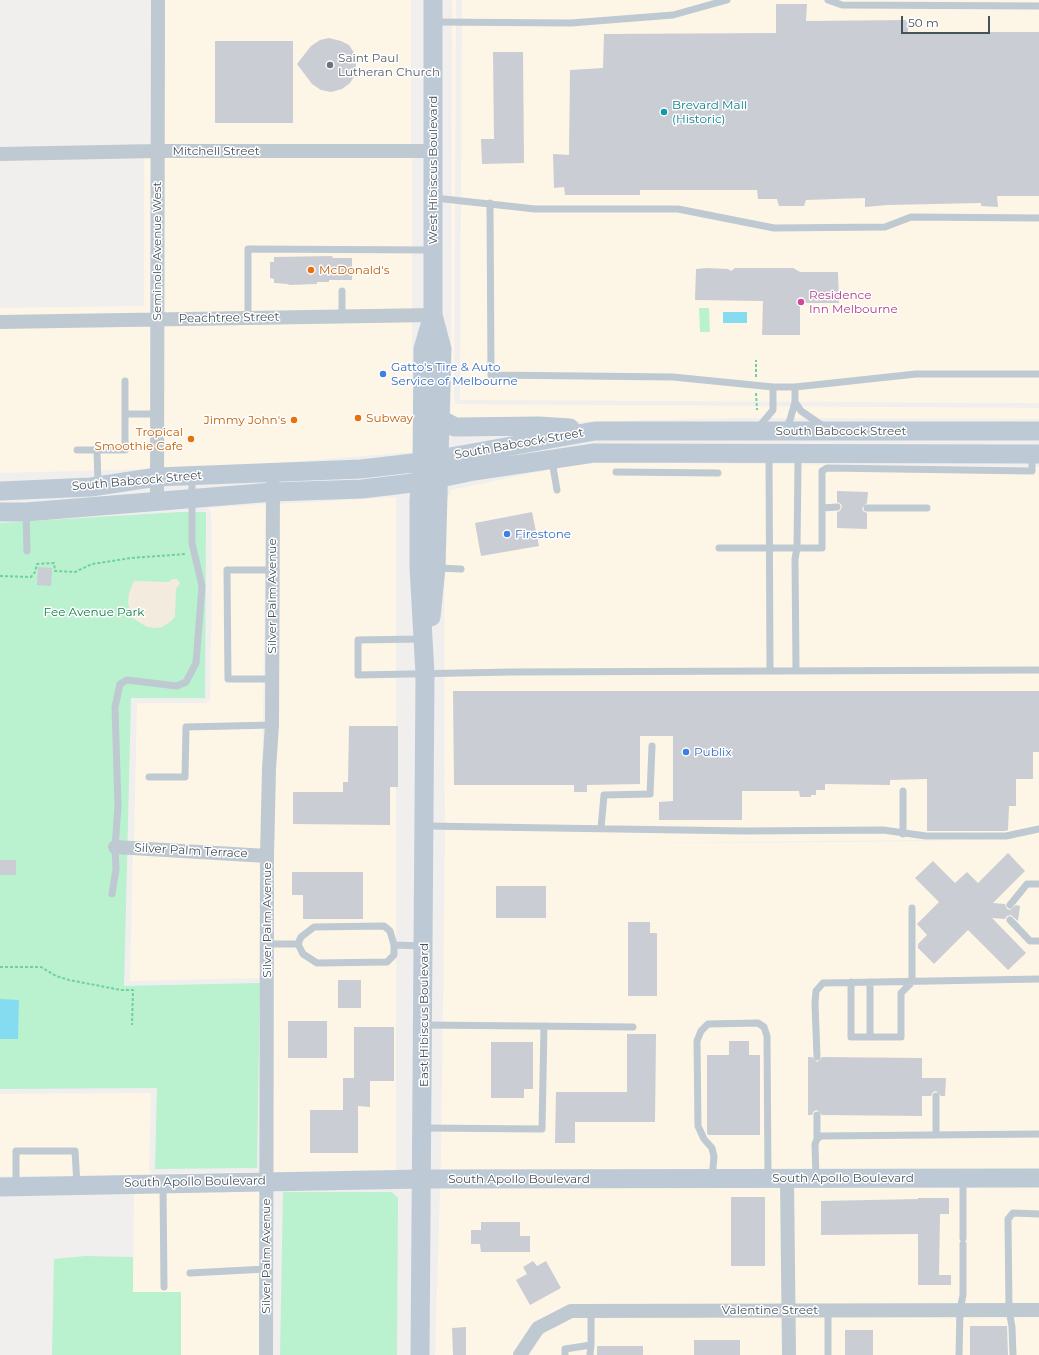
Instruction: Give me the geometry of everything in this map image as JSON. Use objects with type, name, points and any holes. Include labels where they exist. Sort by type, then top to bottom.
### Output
[{"type":"street","name":"Seminole Avenue West","points":[[156,502],[158,0]]},
{"type":"street","name":"West Hibiscus Boulevard","points":[[431,460],[423,349],[433,315],[434,250],[432,150],[434,0]]},
{"type":"street","name":"Mitchell Street","points":[[0,154],[157,151],[432,150]]},
{"type":"street","name":"West Hibiscus Boulevard","points":[[431,460],[440,419],[442,349],[433,315]]},
{"type":"street","name":"Peachtree Street","points":[[0,322],[433,315]]},
{"type":"street","points":[[440,419],[455,427],[539,426],[595,431]]},
{"type":"street","name":"South Babcock Street","points":[[0,491],[98,486],[157,477],[361,469],[431,460],[595,431],[1039,431]]},
{"type":"street","points":[[739,454],[772,440],[784,431]]},
{"type":"street","points":[[770,454],[797,437],[829,431]]},
{"type":"street","name":"South Babcock Street","points":[[0,512],[26,512],[156,502],[273,488],[362,489],[430,480],[551,458],[594,453],[1035,454]]},
{"type":"street","points":[[430,480],[431,460]]},
{"type":"street","name":"East Hibiscus Boulevard","points":[[425,674],[436,568],[430,480]]},
{"type":"street","name":"East Hibiscus Boulevard","points":[[420,1355],[423,1179],[425,674],[418,567],[419,500],[430,480]]},
{"type":"street","name":"Silver Palm Avenue","points":[[266,1355],[267,856],[269,769],[272,725],[273,488]]},
{"type":"street","name":"Silver Palm Terrace","points":[[115,847],[267,856]]},
{"type":"street","points":[[787,1178],[789,1355]]},
{"type":"street","name":"South Apollo Boulevard","points":[[8,1186],[423,1179],[1039,1178]]},
{"type":"street","name":"Valentine Street","points":[[520,1355],[538,1328],[571,1311],[1039,1310]]},
{"type":"lane","points":[[433,22],[578,23],[673,15],[727,0]]},
{"type":"lane","points":[[828,0],[842,5],[1039,6]]},
{"type":"lane","points":[[432,198],[535,209],[678,209],[774,228],[886,227],[911,217],[1039,218]]},
{"type":"lane","points":[[490,203],[491,375],[673,377],[773,387],[795,387],[916,374],[1039,374]]},
{"type":"lane","points":[[248,318],[248,249],[434,250]]},
{"type":"lane","points":[[342,291],[342,316]]},
{"type":"lane","points":[[77,450],[125,450],[125,381]]},
{"type":"lane","points":[[755,431],[773,410],[773,387]]},
{"type":"lane","points":[[784,431],[790,420],[795,402],[795,387]]},
{"type":"lane","points":[[795,402],[800,411],[829,431]]},
{"type":"lane","points":[[125,414],[157,414]]},
{"type":"lane","points":[[97,450],[98,486]]},
{"type":"lane","points":[[770,454],[770,671]]},
{"type":"lane","points":[[796,671],[795,559],[797,548],[797,475],[800,454]]},
{"type":"lane","points":[[719,548],[822,548],[822,471],[827,468],[1032,471],[1035,454]]},
{"type":"lane","points":[[551,458],[557,490]]},
{"type":"lane","points":[[616,472],[718,473]]},
{"type":"lane","points":[[112,894],[116,870],[115,847],[118,806],[114,706],[120,684],[127,680],[177,686],[186,682],[196,663],[202,586],[192,543],[192,475]]},
{"type":"lane","points":[[822,508],[837,507]]},
{"type":"lane","points":[[867,508],[927,508]]},
{"type":"lane","points":[[26,512],[27,551]]},
{"type":"lane","points":[[436,568],[461,569]]},
{"type":"lane","points":[[272,570],[227,570],[228,679],[272,679]]},
{"type":"lane","points":[[423,639],[358,640],[358,675],[492,672],[1039,670]]},
{"type":"lane","points":[[149,777],[185,777],[186,727],[272,725]]},
{"type":"lane","points":[[601,828],[604,795],[650,794],[652,746]]},
{"type":"lane","points":[[903,791],[903,834]]},
{"type":"lane","points":[[425,826],[745,831],[883,830],[926,836],[1006,836],[1039,829]]},
{"type":"lane","points":[[1010,905],[1027,884],[1039,884]]},
{"type":"lane","points":[[851,982],[851,1037],[901,1037],[901,993],[912,982],[912,908]]},
{"type":"lane","points":[[1010,920],[1030,941],[1039,941]]},
{"type":"lane","points":[[384,926],[390,931],[394,945],[394,955],[387,962],[317,963],[303,954],[298,944],[301,937],[314,927],[384,926]]},
{"type":"lane","points":[[267,944],[298,944]]},
{"type":"lane","points":[[394,945],[424,946]]},
{"type":"lane","points":[[817,1057],[816,991],[824,983],[1039,979]]},
{"type":"lane","points":[[870,982],[870,1037]]},
{"type":"lane","points":[[712,1178],[713,1152],[698,1126],[697,1041],[701,1031],[708,1024],[758,1023],[764,1027],[767,1036],[768,1178]]},
{"type":"lane","points":[[424,1025],[633,1027]]},
{"type":"lane","points":[[423,1128],[542,1129],[544,1026]]},
{"type":"lane","points":[[936,1096],[936,1135]]},
{"type":"lane","points":[[816,1178],[817,1115]]},
{"type":"lane","points":[[817,1139],[821,1136],[1039,1134]]},
{"type":"lane","points":[[8,1186],[16,1152],[75,1151],[77,1185]]},
{"type":"lane","points":[[959,1355],[960,1310],[963,1295],[963,1178]]},
{"type":"lane","points":[[163,1183],[164,1287]]},
{"type":"lane","points":[[1013,1355],[1013,1332],[1009,1310],[1008,1219],[1014,1213],[1039,1214]]},
{"type":"lane","points":[[190,1273],[266,1270]]},
{"type":"lane","points":[[828,1310],[828,1355]]},
{"type":"lane","points":[[590,1355],[591,1311]]},
{"type":"lane","points":[[565,1355],[565,1349],[591,1345]]},
{"type":"path","points":[[0,576],[31,577],[35,572],[37,564],[54,563],[55,571],[75,572],[92,564],[131,558],[183,556],[189,553]]},
{"type":"path","points":[[0,967],[41,967],[56,976],[69,980],[121,990],[133,990],[132,1025]]},
{"type":"shaded area","points":[[165,0],[411,0],[411,145],[164,145]]},
{"type":"shaded area","points":[[452,0],[456,0],[454,400],[456,404],[1039,408],[1039,419],[743,418],[570,422],[451,418]]},
{"type":"shaded area","points":[[462,0],[1039,0],[1039,403],[460,400]]},
{"type":"shaded area","points":[[150,157],[150,314],[0,316],[0,308],[144,306],[144,158]]},
{"type":"shaded area","points":[[164,157],[412,157],[412,309],[164,314]]},
{"type":"shaded area","points":[[412,321],[413,452],[228,467],[164,469],[164,326]]},
{"type":"shaded area","points":[[150,327],[150,469],[0,473],[0,328]]},
{"type":"shaded area","points":[[592,462],[1039,467],[1039,1355],[435,1355],[441,1159],[445,845],[444,506],[451,490]],"holes":[[[1026,839],[864,842],[608,843]]]},
{"type":"shaded area","points":[[396,497],[396,1173],[274,1175],[274,856],[279,504]]},
{"type":"shaded area","points":[[266,504],[261,850],[134,842],[137,703],[205,703],[210,700],[212,578],[211,512],[208,508]]},
{"type":"shaded area","points":[[133,854],[260,862],[260,978],[130,981]]},
{"type":"shaded area","points":[[151,1093],[149,1169],[151,1174],[260,1172],[260,1175],[0,1176],[0,1094]]},
{"type":"shaded area","points":[[260,1187],[259,1355],[181,1355],[181,1292],[133,1292],[134,1190]]},
{"type":"green space","points":[[699,308],[709,308],[710,332],[700,332]]},
{"type":"green space","name":"Fee Avenue Park","points":[[180,512],[206,512],[205,698],[131,698],[124,986],[260,983],[257,1168],[155,1169],[157,1088],[0,1089],[0,523]]},
{"type":"green space","points":[[283,1192],[392,1192],[398,1198],[397,1355],[280,1355]]},
{"type":"green space","points":[[85,1256],[133,1257],[133,1292],[181,1292],[181,1355],[52,1355],[54,1259]]},
{"type":"sand","points":[[172,579],[177,579],[180,583],[176,589],[175,617],[162,627],[155,628],[147,627],[134,619],[128,603],[129,593],[134,581],[169,582]]},
{"type":"water","points":[[723,312],[747,312],[747,323],[723,323]]},
{"type":"water","points":[[0,999],[19,1000],[18,1039],[0,1039]]},
{"type":"building","points":[[776,4],[807,4],[806,21],[908,20],[908,32],[1039,32],[1039,196],[997,196],[998,207],[981,206],[981,203],[887,205],[865,207],[865,198],[806,200],[804,206],[779,206],[777,199],[758,199],[757,190],[640,190],[640,195],[565,195],[564,187],[554,188],[553,154],[569,155],[570,70],[603,68],[604,34],[776,33]]},
{"type":"building","name":"Saint Paul Lutheran Church","points":[[329,38],[349,45],[355,54],[356,64],[355,75],[350,83],[342,89],[331,92],[321,90],[312,84],[297,64],[311,46],[320,40]]},
{"type":"building","points":[[215,41],[293,41],[293,123],[215,123]]},
{"type":"building","points":[[493,52],[523,52],[524,163],[482,164],[481,139],[494,139]]},
{"type":"building","name":"McDonald's","points":[[332,256],[333,258],[352,258],[352,280],[329,280],[329,282],[317,282],[317,284],[289,285],[274,283],[274,279],[270,278],[270,262],[274,262],[274,257]]},
{"type":"building","name":"Residence Inn Melbourne","points":[[735,268],[793,268],[800,272],[838,272],[839,303],[800,303],[800,335],[762,335],[763,301],[695,300],[696,269],[728,269],[731,271]]},
{"type":"building","points":[[837,491],[868,492],[867,503],[862,508],[863,511],[867,513],[867,529],[837,528],[837,512],[840,511],[842,507],[841,504],[837,502]]},
{"type":"building","name":"Firestone","points":[[532,512],[539,546],[481,556],[475,523]]},
{"type":"building","points":[[38,567],[52,568],[51,586],[37,585]]},
{"type":"building","points":[[453,691],[1039,691],[1039,752],[1033,752],[1033,779],[1016,779],[1016,806],[1009,806],[1008,830],[1005,831],[927,831],[927,779],[890,780],[890,785],[825,784],[825,790],[816,790],[816,795],[811,795],[811,797],[800,797],[799,791],[742,791],[742,820],[659,820],[659,802],[673,801],[673,736],[640,736],[640,784],[587,785],[587,792],[574,792],[574,785],[454,785]]},
{"type":"building","points":[[349,726],[398,726],[398,787],[390,787],[390,825],[293,824],[293,792],[343,792],[343,782],[348,782]]},
{"type":"building","points":[[1008,853],[1025,871],[993,903],[1005,904],[1007,909],[1010,910],[1016,905],[1020,906],[1018,921],[1011,915],[1007,916],[1005,919],[992,918],[1026,953],[1008,970],[968,930],[934,964],[918,948],[918,944],[927,935],[917,924],[939,902],[915,878],[933,861],[955,883],[967,872],[978,883]]},
{"type":"building","points":[[0,860],[16,860],[16,875],[0,875]]},
{"type":"building","points":[[292,872],[363,872],[363,919],[303,919],[303,895],[292,895]]},
{"type":"building","points":[[496,886],[546,886],[546,918],[496,918]]},
{"type":"building","points":[[628,922],[650,922],[650,933],[657,933],[657,996],[628,996]]},
{"type":"building","points":[[338,980],[361,980],[361,1008],[338,1008]]},
{"type":"building","points":[[288,1021],[327,1021],[327,1058],[288,1058]]},
{"type":"building","points":[[354,1027],[394,1027],[394,1081],[370,1081],[370,1107],[358,1106],[358,1153],[310,1153],[310,1110],[343,1110],[343,1078],[354,1078]]},
{"type":"building","points":[[627,1034],[656,1034],[655,1122],[575,1122],[575,1143],[555,1143],[556,1092],[627,1092]]},
{"type":"building","points":[[729,1041],[749,1041],[749,1055],[760,1055],[760,1135],[708,1135],[707,1133],[707,1055],[729,1055]]},
{"type":"building","points":[[491,1042],[533,1042],[533,1089],[524,1089],[524,1098],[491,1098]]},
{"type":"building","points":[[808,1057],[812,1057],[817,1062],[822,1057],[922,1058],[922,1078],[946,1078],[945,1096],[941,1096],[936,1091],[933,1092],[931,1096],[922,1096],[922,1116],[822,1115],[817,1110],[814,1111],[812,1115],[808,1115]]},
{"type":"building","points":[[731,1197],[765,1197],[765,1266],[731,1266]]},
{"type":"building","points":[[949,1198],[949,1214],[940,1214],[939,1275],[951,1275],[951,1285],[918,1285],[918,1234],[821,1235],[821,1201]]},
{"type":"building","points":[[481,1222],[520,1222],[520,1236],[530,1236],[530,1252],[481,1252],[480,1244],[471,1244],[471,1230],[481,1230]]},
{"type":"building","points":[[533,1261],[537,1266],[546,1261],[561,1288],[530,1305],[516,1280],[527,1274],[523,1267]]},
{"type":"building","points":[[970,1326],[1007,1326],[1008,1355],[970,1355]]},
{"type":"building","points":[[466,1327],[466,1355],[453,1355],[452,1328]]},
{"type":"building","points":[[845,1330],[873,1330],[873,1355],[845,1355]]},
{"type":"building","points":[[694,1340],[740,1340],[740,1355],[694,1355]]},
{"type":"building","points":[[597,1346],[643,1346],[643,1355],[597,1355]]},
{"type":"place","name":"Saint Paul Lutheran Church","points":[[330,65]]},
{"type":"place","name":"Brevard Mall (Historic)","points":[[664,112]]},
{"type":"place","name":"McDonald's","points":[[311,270]]},
{"type":"place","name":"Residence Inn Melbourne","points":[[801,302]]},
{"type":"place","name":"Gatto's Tire & Auto Service of Melbourne","points":[[383,374]]},
{"type":"place","name":"Subway","points":[[358,418]]},
{"type":"place","name":"Jimmy John's","points":[[294,420]]},
{"type":"place","name":"Tropical Smoothie Cafe","points":[[191,439]]},
{"type":"place","name":"Firestone","points":[[507,534]]},
{"type":"place","name":"Publix","points":[[686,752]]}]
